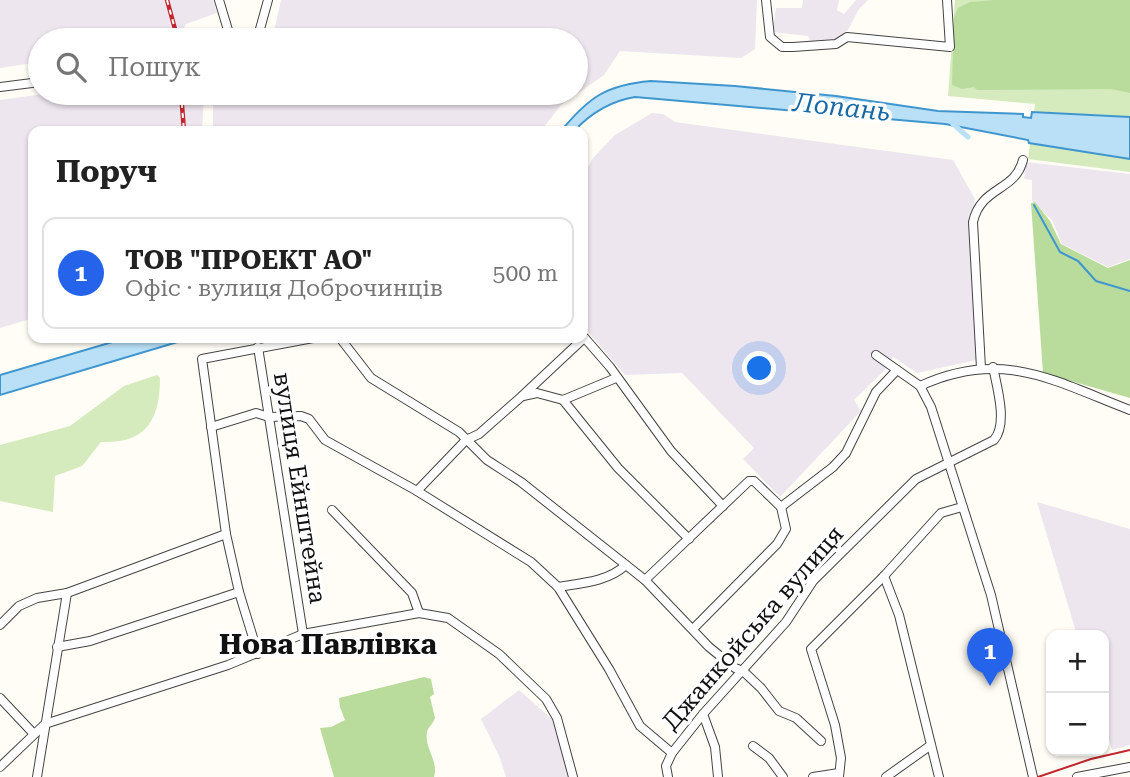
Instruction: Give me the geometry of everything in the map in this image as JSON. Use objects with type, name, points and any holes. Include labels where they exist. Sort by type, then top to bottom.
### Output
[{"type":"street","points":[[219,0],[227,28]]},
{"type":"street","points":[[260,28],[268,0]]},
{"type":"street","points":[[766,0],[770,37],[782,47],[836,44],[847,37],[950,47],[947,0]]},
{"type":"street","points":[[0,87],[28,84]]},
{"type":"street","points":[[981,368],[973,222],[982,200],[1012,180],[1020,170],[1023,160]]},
{"type":"street","points":[[258,654],[239,592],[226,534],[202,359],[282,343]]},
{"type":"street","points":[[344,343],[370,378],[459,432],[487,460],[521,482],[645,580],[718,654],[735,668],[743,670],[779,711],[796,719],[821,741]]},
{"type":"street","points":[[417,491],[466,440],[479,434],[577,343]]},
{"type":"street","points":[[588,343],[671,451],[723,506]]},
{"type":"street","name":"вулиця Ейнштейна","points":[[258,347],[303,634]]},
{"type":"street","points":[[876,355],[920,386],[932,407],[991,595],[1033,777]]},
{"type":"street","points":[[920,386],[936,379],[993,367],[1039,375],[1130,410]]},
{"type":"street","name":"Джанкойська вулиця","points":[[668,777],[666,766],[672,753],[702,714],[786,622],[813,580],[916,478],[994,440],[1000,433],[1000,397],[993,367]]},
{"type":"street","points":[[781,507],[833,467],[846,453],[876,392],[897,370]]},
{"type":"street","points":[[563,400],[617,378]]},
{"type":"street","points":[[521,397],[537,393],[563,400],[618,468],[689,538]]},
{"type":"street","points":[[211,427],[256,413],[269,417],[301,415],[309,419],[326,440],[417,491],[531,562],[558,587],[610,668],[640,726],[672,753]]},
{"type":"street","points":[[645,580],[750,481],[754,481],[781,507],[786,529],[777,544],[693,629]]},
{"type":"street","points":[[813,777],[839,775],[841,758],[835,725],[811,649],[884,576],[941,513],[962,507]]},
{"type":"street","points":[[332,510],[412,593],[419,613]]},
{"type":"street","points":[[0,625],[19,606],[37,598],[67,593],[226,534]]},
{"type":"street","points":[[558,587],[604,579],[615,575],[626,565]]},
{"type":"street","points":[[884,576],[899,615],[939,777]]},
{"type":"street","points":[[57,647],[90,640],[239,592]]},
{"type":"street","points":[[37,777],[67,593]]},
{"type":"street","points":[[0,767],[45,724],[258,654],[303,634],[419,613],[448,618],[499,654],[546,699],[556,718],[573,777]]},
{"type":"street","points":[[0,698],[33,733]]},
{"type":"street","points":[[702,714],[715,747],[718,777]]},
{"type":"street","points":[[886,777],[931,745]]},
{"type":"street","points":[[753,746],[769,758],[783,777]]},
{"type":"street","points":[[1077,777],[1130,767]]},
{"type":"shaded area","points":[[0,0],[213,0],[217,13],[186,24],[184,28],[28,28],[28,64],[0,68]]},
{"type":"shaded area","points":[[281,0],[757,0],[755,49],[741,58],[620,51],[604,75],[588,86],[588,28],[275,28]]},
{"type":"shaded area","points":[[803,0],[839,0],[837,10],[844,14],[856,0],[868,0],[859,9],[848,30],[834,39],[811,41],[808,36],[772,32],[776,8],[802,8]]},
{"type":"shaded area","points":[[28,96],[28,105],[203,105],[202,126],[28,126],[28,320],[0,328],[0,100]]},
{"type":"shaded area","points":[[213,105],[561,105],[545,126],[213,126]]},
{"type":"shaded area","points":[[652,113],[663,114],[675,122],[953,160],[975,199],[969,228],[977,360],[917,373],[893,357],[884,371],[854,400],[861,411],[780,497],[743,459],[754,448],[682,373],[625,375],[588,332],[588,167],[615,135]]},
{"type":"shaded area","points":[[1026,162],[1130,174],[1130,259],[1108,267],[1062,244],[1052,220],[1032,201],[1032,180],[1024,179]]},
{"type":"shaded area","points":[[1037,502],[1130,529],[1130,745],[1112,750],[1109,740],[1109,630],[1075,630]]},
{"type":"shaded area","points":[[519,690],[554,721],[568,777],[506,777],[481,719]]},
{"type":"green space","points":[[955,0],[1130,0],[1130,172],[1028,159],[1035,104],[948,96]]},
{"type":"green space","points":[[1130,0],[1130,93],[1111,89],[977,90],[974,87],[962,89],[952,85],[954,17],[958,8],[970,2]]},
{"type":"green space","points":[[1035,202],[1050,221],[1061,244],[1108,268],[1130,260],[1130,398],[1043,373],[1031,203]]},
{"type":"green space","points":[[157,375],[160,378],[157,406],[147,426],[129,439],[101,442],[82,466],[55,476],[53,512],[0,501],[0,445],[70,426],[124,386]]},
{"type":"green space","points":[[424,677],[431,679],[434,694],[430,697],[435,718],[427,738],[435,765],[434,777],[334,777],[320,728],[331,727],[345,720],[339,698]]},
{"type":"water","name":"Лопань","points":[[651,81],[735,86],[836,96],[938,111],[1023,114],[1023,117],[1031,118],[1032,112],[1130,117],[1130,159],[1029,143],[1028,140],[945,124],[635,97],[617,101],[579,126],[566,126],[590,101],[610,90]]},
{"type":"water","points":[[109,343],[174,343],[0,395],[0,375]]},
{"type":"waterway","points":[[952,123],[968,137]]},
{"type":"waterway","points":[[1034,205],[1060,252],[1078,261],[1096,281],[1130,291]]},
{"type":"tram line","points":[[1038,777],[1091,759],[1130,750]]},
{"type":"railway","points":[[167,0],[175,28]]},
{"type":"railway","points":[[182,105],[184,126]]},
{"type":"place","name":"ТОВ \"ПРОЕКТ АО\"","points":[[990,686]]},
{"type":"district","name":"Нова Павлівка","points":[[328,644]]}]
